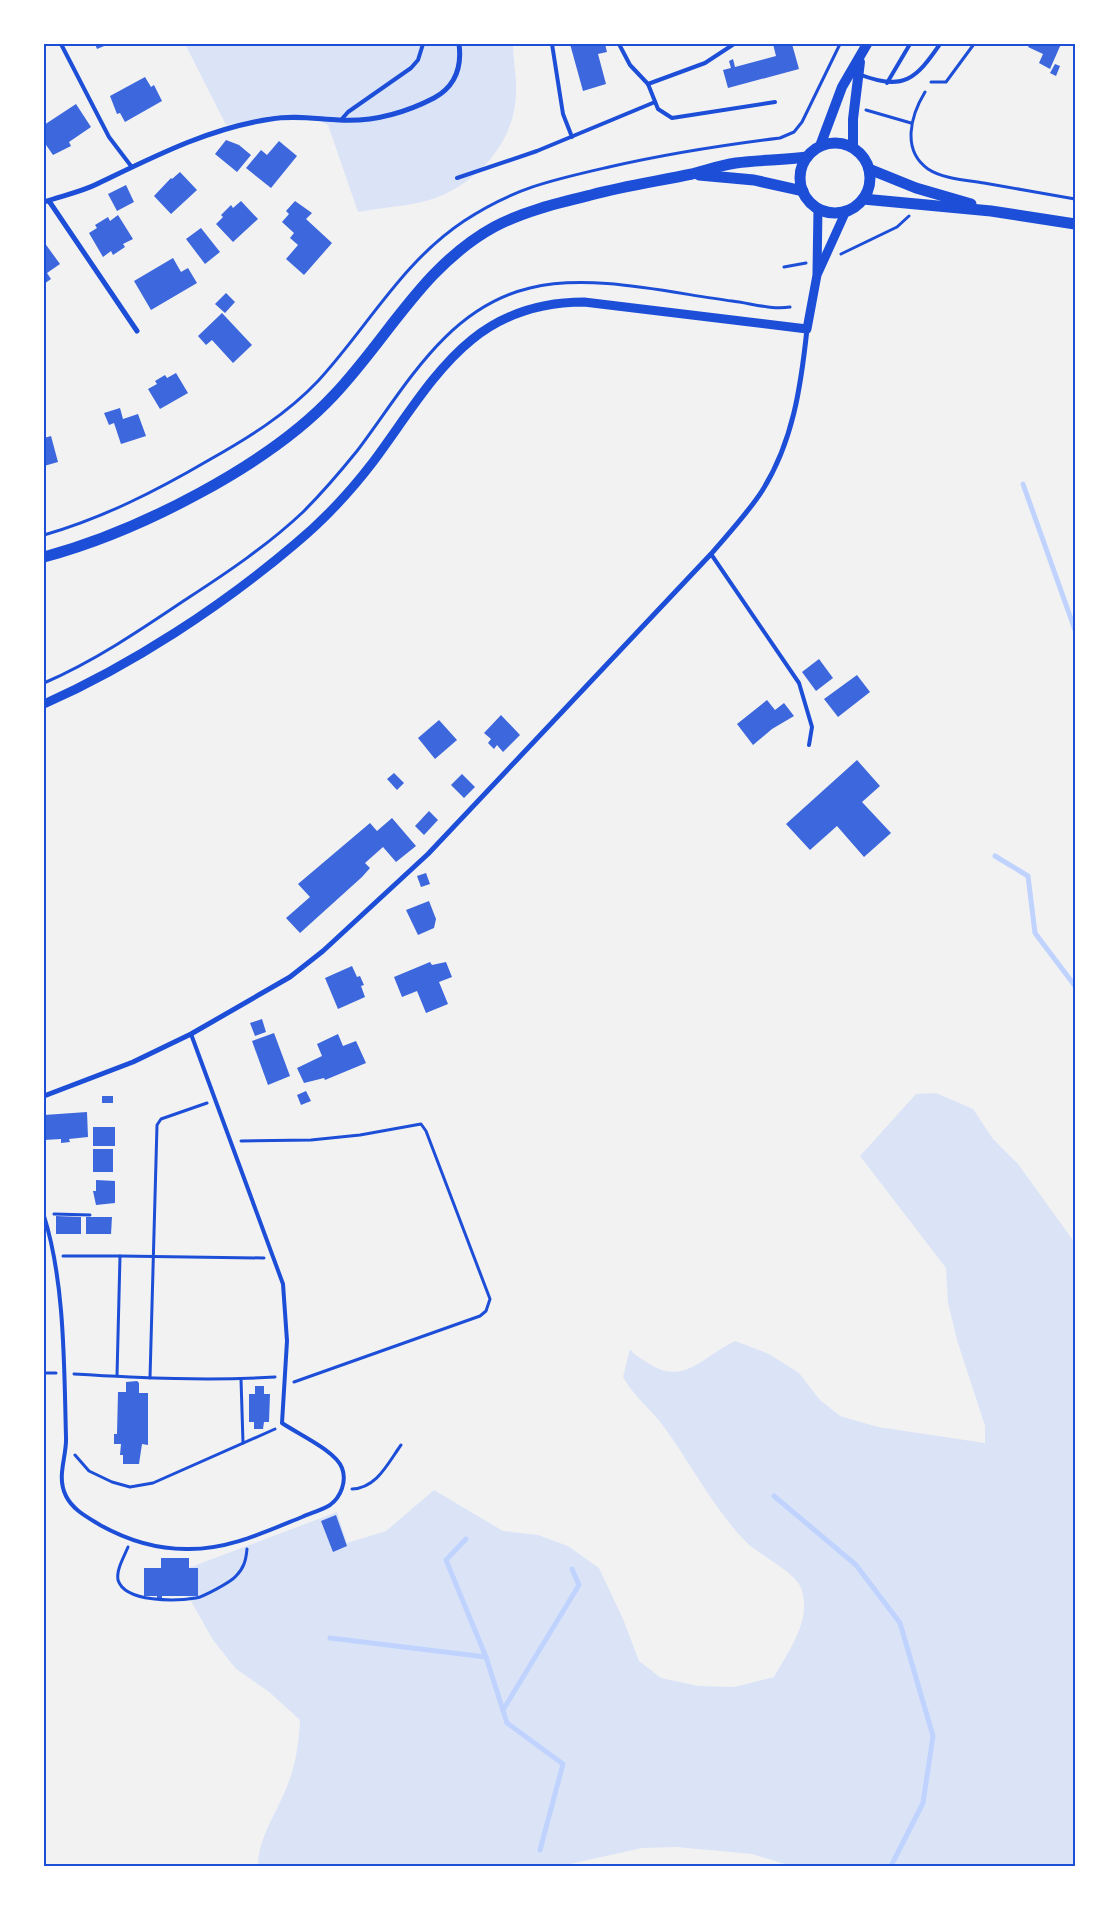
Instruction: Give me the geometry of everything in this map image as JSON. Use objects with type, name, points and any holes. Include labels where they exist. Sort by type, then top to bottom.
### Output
[{"type":"main road","points":[[820,146],[837,143],[853,148],[860,153],[869,169],[870,185],[863,199],[846,211],[831,212],[818,208],[807,198],[803,191],[801,174],[807,157],[820,146],[836,101],[855,73],[867,44]]},
{"type":"main road","points":[[853,148],[855,73]]},
{"type":"main road","points":[[44,557],[81,546],[140,523],[215,483],[295,431],[334,396],[425,282],[458,252],[493,228],[523,214],[565,201],[735,163],[807,157]]},
{"type":"main road","points":[[869,169],[924,190],[992,210]]},
{"type":"main road","points":[[690,174],[754,180],[803,191]]},
{"type":"main road","points":[[863,199],[992,210],[1075,224]]},
{"type":"street","points":[[137,332],[46,202],[96,184],[131,166],[217,132],[271,119],[301,117],[341,120],[388,116],[436,97],[447,89],[457,75],[461,55],[459,44]]},
{"type":"street","points":[[44,1096],[133,1062],[191,1034],[290,977],[323,951],[428,854],[711,554],[757,498],[783,450],[800,395],[807,329],[817,275],[818,208]]},
{"type":"street","points":[[817,275],[846,211]]},
{"type":"street","points":[[44,704],[118,666],[177,630],[220,601],[295,544],[354,485],[449,360],[475,336],[501,319],[549,304],[584,302],[807,329]]},
{"type":"lane","points":[[61,44],[109,137],[131,166]]},
{"type":"lane","points":[[341,120],[348,112],[411,68],[418,60],[423,44]]},
{"type":"lane","points":[[552,44],[563,114],[572,137]]},
{"type":"lane","points":[[620,44],[630,64],[648,84],[655,102],[664,115],[680,119],[775,102]]},
{"type":"lane","points":[[648,84],[705,63],[734,44]]},
{"type":"lane","points":[[887,83],[910,44]]},
{"type":"lane","points":[[855,73],[887,83],[899,82],[915,76],[940,44]]},
{"type":"lane","points":[[457,178],[514,160],[655,102]]},
{"type":"lane","points":[[711,554],[799,682],[812,727],[809,746]]},
{"type":"lane","points":[[44,1216],[55,1256],[64,1374],[67,1445],[62,1468],[62,1485],[67,1497],[85,1516],[130,1540],[152,1546],[188,1549],[247,1540],[330,1505],[342,1490],[344,1482],[342,1468],[333,1455],[282,1424],[287,1313],[283,1284],[275,1258],[229,1142],[191,1034]]},
{"type":"path","points":[[817,94],[840,44]]},
{"type":"path","points":[[931,82],[946,82],[974,44]]},
{"type":"path","points":[[925,92],[911,123],[911,137],[917,156],[928,169],[936,173],[1075,199]]},
{"type":"path","points":[[863,109],[911,123]]},
{"type":"path","points":[[840,255],[897,227],[908,218],[910,212]]},
{"type":"path","points":[[784,267],[806,263]]},
{"type":"path","points":[[150,1378],[158,1121],[214,1100]]},
{"type":"path","points":[[229,1142],[311,1140],[360,1135],[421,1124],[426,1131],[490,1299],[486,1311],[480,1316],[284,1386]]},
{"type":"path","points":[[51,1214],[90,1215]]},
{"type":"path","points":[[55,1256],[275,1258]]},
{"type":"path","points":[[117,1376],[120,1256]]},
{"type":"path","points":[[44,1373],[150,1378],[241,1379],[285,1376]]},
{"type":"path","points":[[241,1379],[243,1444]]},
{"type":"path","points":[[67,1445],[89,1470],[112,1482],[130,1487],[153,1483],[272,1431],[282,1424]]},
{"type":"path","points":[[342,1490],[363,1488],[379,1476],[401,1445]]},
{"type":"path","points":[[130,1540],[118,1572],[118,1581],[128,1592],[141,1597],[161,1599],[198,1598],[235,1578],[246,1563],[247,1540]]},
{"type":"shaded area","points":[[185,44],[513,44],[516,87],[514,111],[502,143],[492,157],[468,180],[453,190],[430,200],[358,212],[328,125],[308,115],[272,116],[226,125]]},
{"type":"shaded area","points":[[936,1093],[973,1109],[993,1139],[1018,1164],[1075,1243],[1075,1866],[791,1866],[752,1854],[676,1847],[642,1848],[561,1866],[258,1866],[261,1845],[284,1794],[293,1768],[300,1720],[268,1691],[236,1669],[213,1640],[175,1573],[337,1512],[347,1543],[386,1531],[434,1490],[503,1531],[538,1535],[568,1546],[599,1568],[623,1619],[639,1661],[661,1678],[698,1686],[734,1687],[774,1677],[792,1646],[801,1623],[804,1600],[801,1588],[791,1575],[752,1547],[734,1529],[664,1427],[628,1385],[623,1377],[630,1349],[648,1363],[661,1370],[672,1372],[683,1371],[693,1367],[735,1341],[769,1354],[799,1373],[820,1400],[840,1416],[878,1427],[985,1443],[985,1426],[957,1340],[948,1303],[946,1268],[860,1156],[916,1094]]},
{"type":"building","points":[[95,44],[109,44],[97,49]]},
{"type":"building","points":[[570,44],[605,44],[607,52],[598,54],[606,84],[583,91]]},
{"type":"building","points":[[773,44],[792,44],[799,69],[728,88],[723,70],[731,68],[729,61],[733,59],[735,67],[776,56]]},
{"type":"building","points":[[1030,44],[1061,44],[1050,69],[1039,63],[1043,54],[1028,47]]},
{"type":"building","points":[[1055,64],[1060,66],[1056,76],[1050,73]]},
{"type":"building","points":[[145,77],[151,87],[154,85],[162,101],[125,122],[120,113],[117,114],[110,96]]},
{"type":"building","points":[[76,104],[91,127],[69,142],[71,146],[53,155],[44,142],[44,125]]},
{"type":"building","points":[[226,140],[239,145],[251,155],[237,172],[215,154]]},
{"type":"building","points":[[279,141],[297,156],[271,188],[246,168],[261,150],[267,155]]},
{"type":"building","points":[[180,172],[197,190],[171,214],[154,196],[171,178]]},
{"type":"building","points":[[126,185],[134,202],[117,211],[108,194]]},
{"type":"building","points":[[241,201],[258,219],[233,242],[216,224],[223,217],[221,215],[231,205],[233,208]]},
{"type":"building","points":[[295,201],[312,213],[306,219],[332,243],[304,275],[286,259],[298,245],[290,238],[294,233],[282,222],[289,214],[286,211]]},
{"type":"building","points":[[118,215],[133,239],[123,244],[125,247],[113,255],[111,251],[103,257],[89,233],[97,228],[95,225],[108,217],[110,221]]},
{"type":"building","points":[[201,228],[220,252],[205,264],[186,239]]},
{"type":"building","points":[[44,242],[60,264],[47,273],[51,279],[44,284]]},
{"type":"building","points":[[173,258],[181,272],[188,268],[197,283],[151,310],[134,281]]},
{"type":"building","points":[[226,293],[235,302],[225,313],[215,304]]},
{"type":"building","points":[[222,313],[252,345],[233,363],[212,340],[206,345],[198,336]]},
{"type":"building","points":[[176,373],[188,393],[160,409],[148,389],[157,384],[155,381],[165,375],[167,378]]},
{"type":"building","points":[[120,408],[123,419],[138,414],[146,436],[121,444],[114,423],[109,425],[104,413]]},
{"type":"building","points":[[51,436],[58,462],[44,466],[44,438]]},
{"type":"building","points":[[819,659],[833,678],[816,691],[802,672]]},
{"type":"building","points":[[857,675],[870,692],[838,717],[824,699]]},
{"type":"building","points":[[767,700],[775,710],[784,703],[794,716],[772,729],[753,745],[737,724]]},
{"type":"building","points":[[501,715],[520,735],[503,752],[497,745],[494,749],[488,743],[491,739],[484,733]]},
{"type":"building","points":[[439,720],[457,740],[435,759],[418,738]]},
{"type":"building","points":[[857,760],[880,786],[862,802],[891,833],[864,857],[837,826],[810,850],[786,824]]},
{"type":"building","points":[[394,773],[404,783],[397,790],[387,779]]},
{"type":"building","points":[[462,774],[475,787],[464,798],[451,785]]},
{"type":"building","points":[[429,811],[438,820],[424,835],[415,826]]},
{"type":"building","points":[[392,818],[416,846],[396,862],[383,847],[365,863],[370,868],[362,877],[300,933],[286,918],[310,897],[298,884],[370,823],[377,831]]},
{"type":"building","points":[[426,873],[430,884],[421,887],[417,876]]},
{"type":"building","points":[[429,901],[436,919],[434,928],[418,935],[406,910]]},
{"type":"building","points":[[430,962],[432,965],[446,962],[452,977],[439,982],[448,1004],[426,1013],[417,991],[402,997],[394,977]]},
{"type":"building","points":[[352,966],[357,977],[360,976],[364,985],[361,986],[365,997],[338,1009],[325,978]]},
{"type":"building","points":[[262,1019],[266,1032],[255,1036],[250,1023]]},
{"type":"building","points":[[274,1033],[290,1076],[268,1085],[252,1041]]},
{"type":"building","points":[[338,1034],[343,1046],[356,1041],[366,1063],[325,1080],[324,1078],[304,1083],[297,1068],[322,1056],[317,1044]]},
{"type":"building","points":[[306,1091],[311,1101],[301,1105],[297,1095]]},
{"type":"building","points":[[102,1096],[113,1096],[113,1103],[102,1103]]},
{"type":"building","points":[[87,1112],[88,1137],[69,1139],[70,1142],[61,1143],[61,1139],[44,1140],[44,1115]]},
{"type":"building","points":[[93,1127],[115,1127],[115,1146],[93,1146]]},
{"type":"building","points":[[93,1149],[113,1149],[113,1172],[93,1172]]},
{"type":"building","points":[[96,1180],[115,1181],[115,1203],[96,1205],[93,1191],[96,1191]]},
{"type":"building","points":[[56,1216],[81,1217],[81,1234],[56,1234]]},
{"type":"building","points":[[86,1217],[112,1217],[111,1234],[86,1234]]},
{"type":"building","points":[[137,1381],[139,1383],[139,1393],[148,1393],[148,1445],[142,1444],[139,1464],[123,1464],[123,1455],[120,1455],[121,1444],[114,1444],[114,1434],[117,1434],[118,1392],[126,1392],[126,1382]]},
{"type":"building","points":[[255,1386],[264,1386],[264,1394],[270,1394],[269,1422],[264,1422],[263,1429],[254,1429],[254,1422],[249,1422],[249,1394],[255,1394]]},
{"type":"building","points":[[336,1515],[347,1546],[333,1552],[321,1521]]},
{"type":"building","points":[[161,1558],[189,1558],[189,1568],[198,1568],[198,1596],[162,1596],[162,1599],[157,1599],[157,1596],[144,1596],[144,1568],[161,1568]]},
{"type":"waterway","points":[[1023,484],[1075,630]]},
{"type":"waterway","points":[[995,856],[1028,876],[1035,933],[1075,986]]},
{"type":"waterway","points":[[774,1496],[856,1565],[900,1623],[933,1736],[923,1803],[891,1866]]},
{"type":"waterway","points":[[466,1539],[446,1560],[486,1657],[507,1723],[563,1764],[540,1850]]},
{"type":"waterway","points":[[503,1710],[579,1585],[572,1569]]},
{"type":"waterway","points":[[330,1638],[486,1657]]}]
